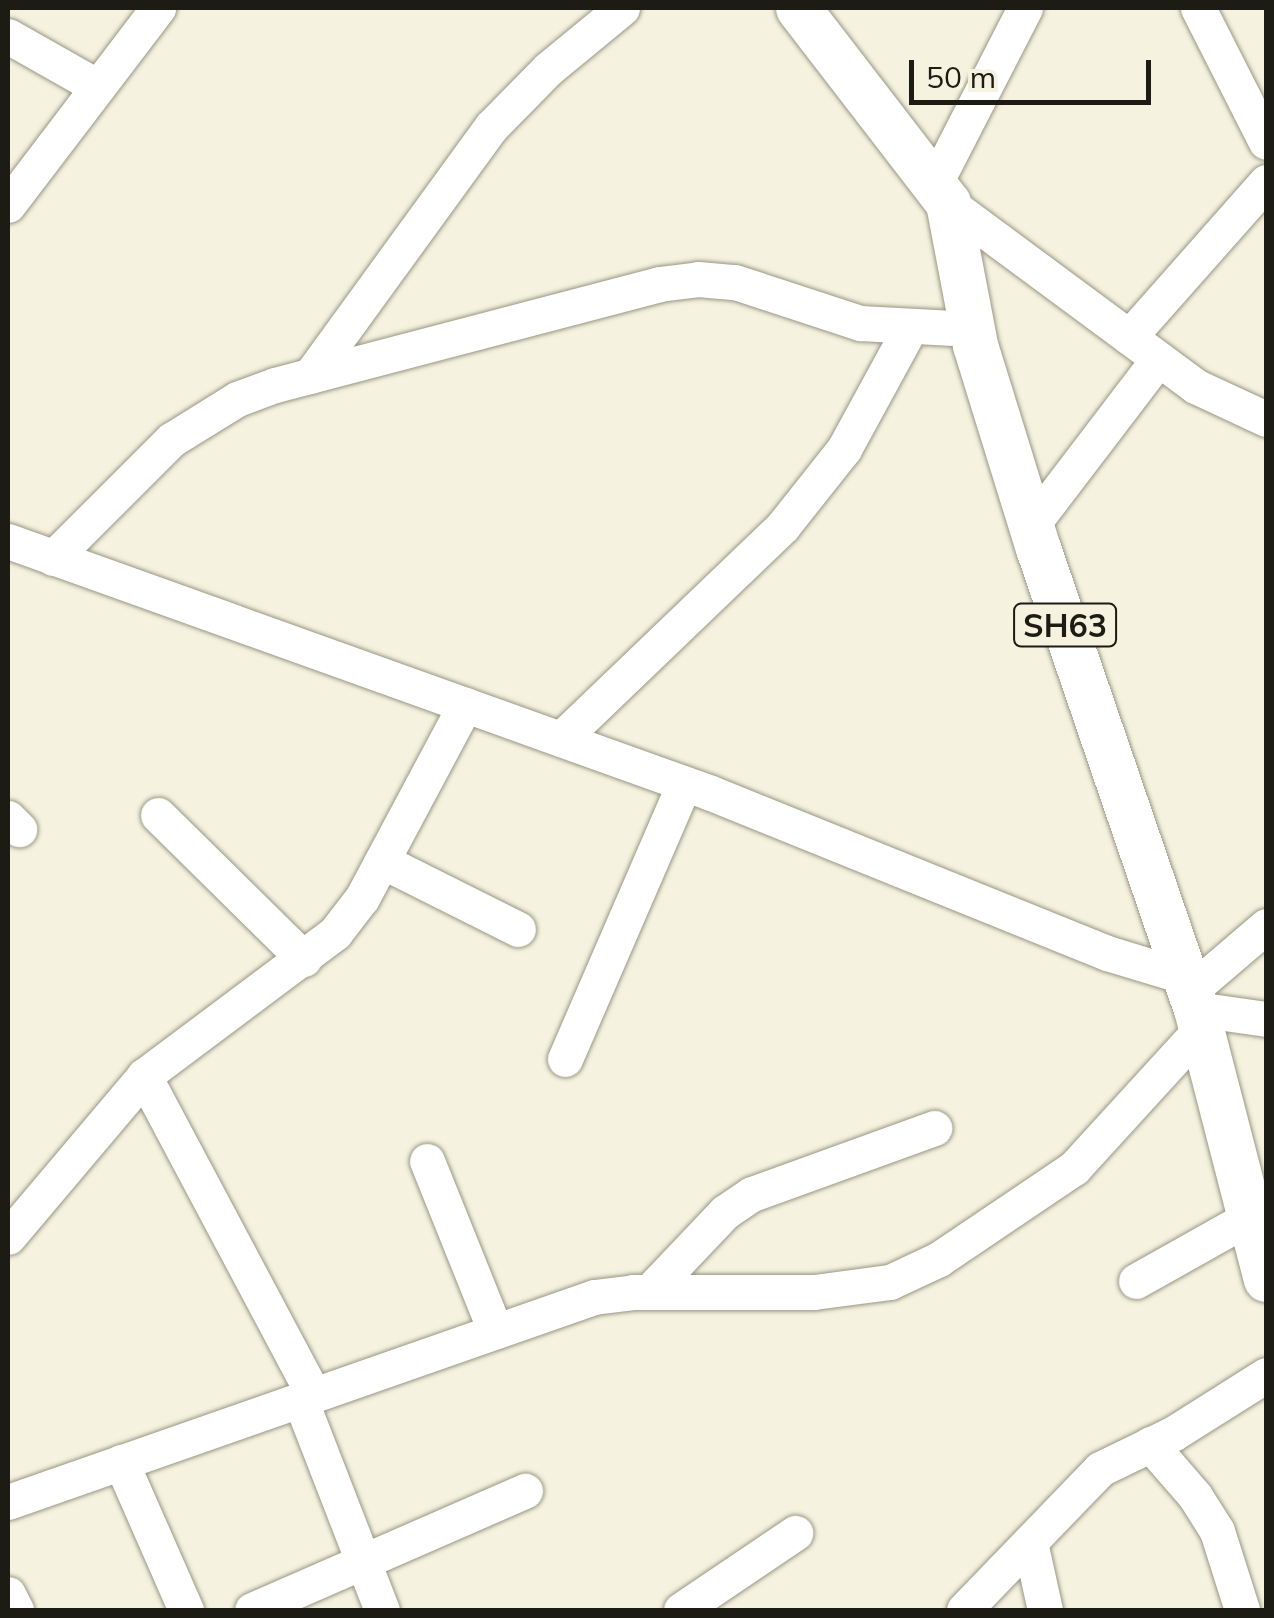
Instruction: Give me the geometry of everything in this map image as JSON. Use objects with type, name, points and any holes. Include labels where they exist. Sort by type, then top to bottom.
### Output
[{"type":"main road","name":"SH63","points":[[798,8],[941,194],[972,330],[1031,526],[1193,1001],[1266,1279]]},
{"type":"street","points":[[8,205],[158,8]]},
{"type":"street","points":[[310,376],[491,127],[548,69],[622,8]]},
{"type":"street","points":[[1026,8],[941,194],[1195,386],[1266,419]]},
{"type":"street","points":[[1198,8],[1266,142]]},
{"type":"street","points":[[8,36],[98,86]]},
{"type":"street","points":[[1129,338],[1266,182]]},
{"type":"street","points":[[54,558],[171,440],[238,399],[310,376],[658,284],[698,279],[734,282],[860,322],[972,330]]},
{"type":"street","points":[[561,739],[784,526],[844,449],[910,328]]},
{"type":"street","points":[[1031,526],[1158,359]]},
{"type":"street","points":[[8,541],[684,784],[1107,953],[1193,1001],[1266,1019]]},
{"type":"street","points":[[8,1236],[144,1076],[335,933],[362,898],[465,705]]},
{"type":"street","points":[[565,1059],[684,784]]},
{"type":"street","points":[[158,815],[304,959]]},
{"type":"street","points":[[382,860],[518,930]]},
{"type":"street","points":[[8,1502],[594,1298],[650,1292],[864,1289],[915,1272],[1013,1212],[1074,1168],[1193,1001],[1266,926]]},
{"type":"street","points":[[144,1076],[306,1397],[382,1610]]},
{"type":"street","points":[[650,1292],[725,1212],[752,1194],[934,1128]]},
{"type":"street","points":[[427,1160],[496,1330]]},
{"type":"street","points":[[1136,1281],[1250,1217]]},
{"type":"street","points":[[964,1610],[1100,1469],[1266,1375]]},
{"type":"street","points":[[1150,1444],[1195,1496],[1217,1531],[1242,1610]]},
{"type":"street","points":[[121,1462],[186,1610]]},
{"type":"street","points":[[252,1610],[526,1491]]},
{"type":"street","points":[[680,1610],[795,1533]]},
{"type":"street","points":[[1030,1542],[1045,1610]]},
{"type":"street","points":[[8,1594],[16,1610]]}]
